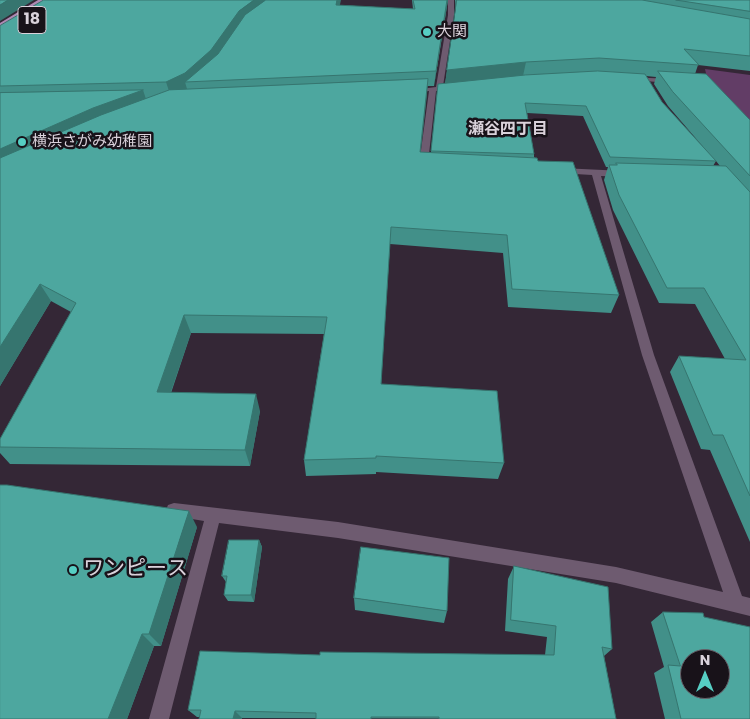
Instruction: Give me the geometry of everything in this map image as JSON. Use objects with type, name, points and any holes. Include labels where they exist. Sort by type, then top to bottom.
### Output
[{"type":"main road","name":"18","points":[[0,25],[42,0]]},
{"type":"main road","points":[[15,16],[29,16]]},
{"type":"street","points":[[433,165],[423,165],[451,15],[451,0]]},
{"type":"street","points":[[625,78],[647,83],[680,82]]},
{"type":"street","points":[[405,91],[465,87]]},
{"type":"street","points":[[548,171],[634,174]]},
{"type":"street","points":[[596,173],[648,355],[743,605]]},
{"type":"street","points":[[155,508],[338,530],[596,572],[743,605]]},
{"type":"street","points":[[159,719],[212,515]]},
{"type":"shaded area","points":[[705,69],[750,75],[750,123],[708,82]]},
{"type":"building","points":[[0,0],[8,0],[0,5]]},
{"type":"building","points":[[44,0],[254,0],[239,11],[211,50],[185,73],[166,82],[0,86],[0,26]]},
{"type":"building","points":[[266,0],[337,0],[336,5],[415,9],[413,0],[447,0],[436,71],[185,82],[218,54],[245,15]]},
{"type":"building","points":[[457,0],[642,0],[750,19],[750,56],[684,49],[699,65],[599,58],[526,62],[447,70]]},
{"type":"building","points":[[676,0],[750,0],[750,11]]},
{"type":"building","points":[[598,71],[645,74],[662,102],[716,161],[610,157],[586,106],[525,103],[534,154],[431,151],[438,84],[525,75]]},
{"type":"building","points":[[658,71],[706,74],[750,120],[750,176],[673,92]]},
{"type":"building","points":[[428,79],[420,152],[537,158],[538,161],[573,162],[619,295],[512,289],[507,235],[391,227],[381,384],[497,391],[504,463],[376,456],[376,458],[304,460],[327,317],[184,315],[157,392],[256,394],[245,450],[0,447],[0,439],[76,303],[40,284],[0,347],[0,158],[101,115],[169,90]]},
{"type":"building","points":[[143,90],[93,108],[0,149],[0,93]]},
{"type":"building","points":[[616,163],[726,166],[750,192],[750,496],[723,435],[713,435],[679,356],[746,360],[704,288],[667,288],[619,195],[609,165],[617,165]]},
{"type":"building","points":[[0,485],[189,511],[149,634],[142,634],[108,719],[0,719]]},
{"type":"building","points":[[229,540],[259,540],[251,595],[224,595],[227,576],[222,576]]},
{"type":"building","points":[[361,547],[449,558],[447,611],[354,598]]},
{"type":"building","points":[[514,566],[608,587],[612,649],[602,647],[616,719],[371,717],[371,719],[316,719],[316,713],[235,711],[233,719],[199,719],[201,710],[188,710],[200,651],[320,655],[320,652],[554,655],[556,626],[511,620]]},
{"type":"building","points":[[663,612],[703,613],[704,617],[750,627],[750,719],[681,719],[668,665],[680,666]]},
{"type":"place","name":"大関","points":[[427,32]]},
{"type":"place","name":"横浜さがみ幼稚園","points":[[22,142]]},
{"type":"place","name":"ワンピース","points":[[73,570]]},
{"type":"district","name":"瀬谷四丁目","points":[[508,130]]}]
